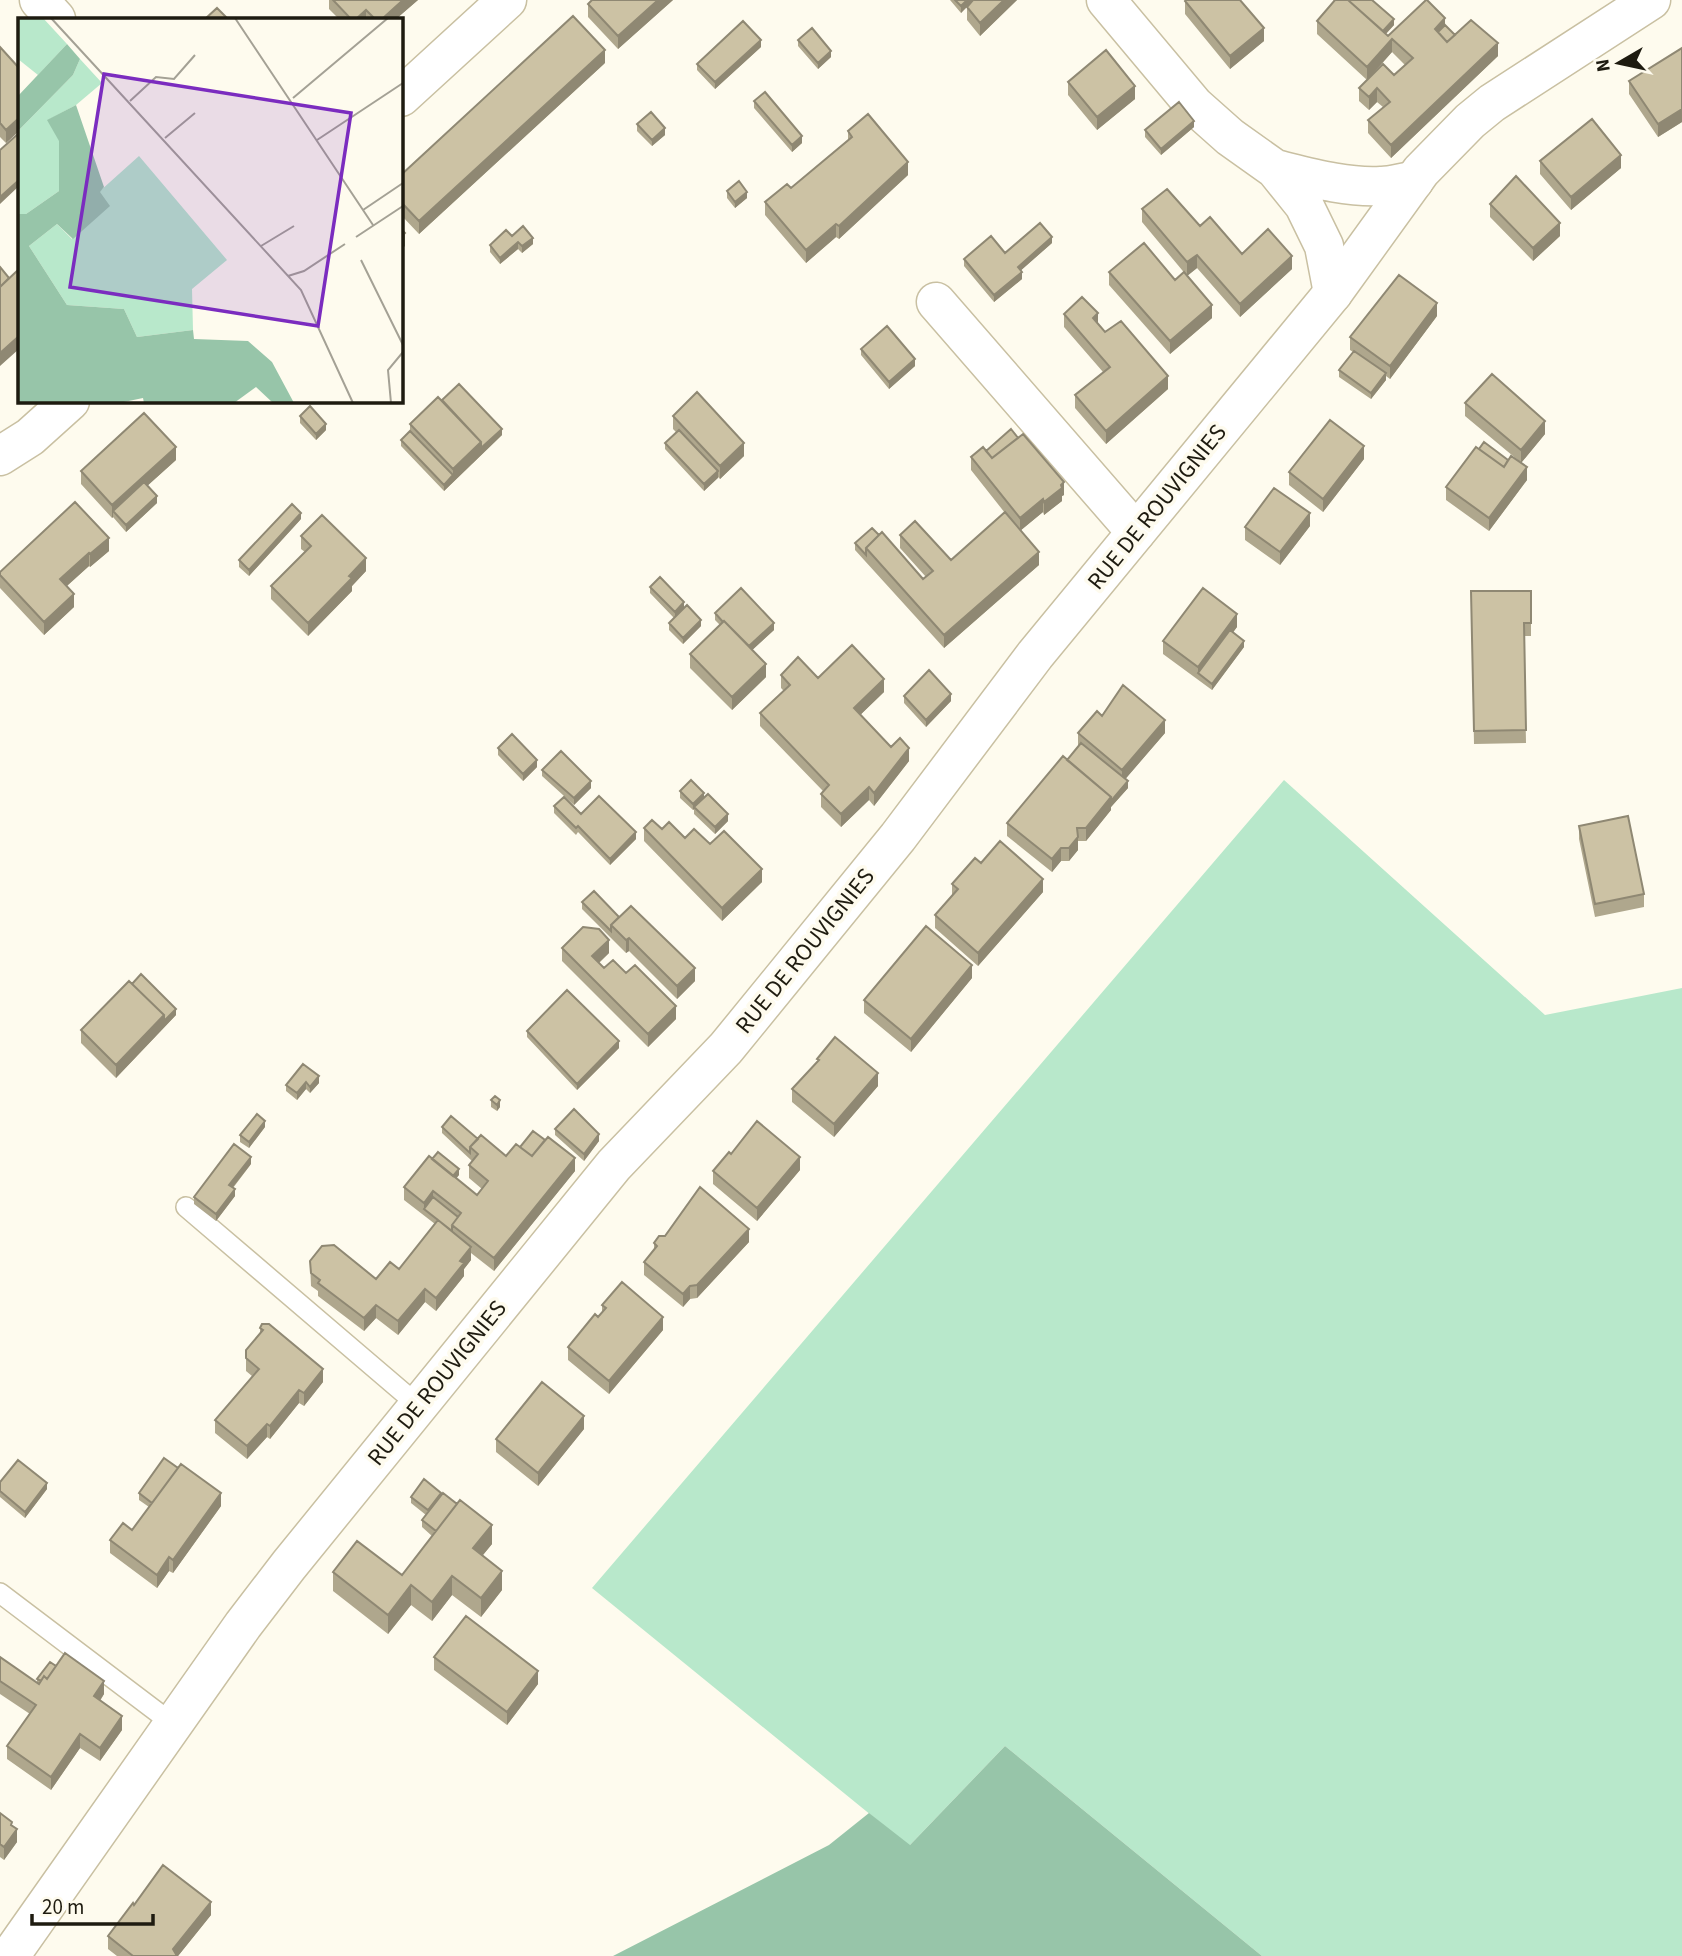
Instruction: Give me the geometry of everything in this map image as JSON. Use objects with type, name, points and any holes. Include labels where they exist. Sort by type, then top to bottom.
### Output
[{"type":"street","points":[[39,0],[56,18]]},
{"type":"street","points":[[402,96],[507,0]]},
{"type":"street","points":[[1106,0],[1201,112],[1230,137],[1275,169],[1304,205],[1324,246],[1333,293]]},
{"type":"street","name":"RUE DE ROUVIGNIES","points":[[10,1956],[243,1625],[289,1564],[614,1165],[735,1037],[898,837],[989,714],[1333,293],[1414,181],[1449,141],[1492,103],[1651,0]]},
{"type":"street","points":[[1275,169],[1310,178],[1360,185],[1381,186],[1414,181]]},
{"type":"street","points":[[936,302],[1136,532]]},
{"type":"street","points":[[0,456],[30,437],[69,402]]},
{"type":"lane","points":[[186,1208],[419,1406]]},
{"type":"lane","points":[[0,1593],[173,1724]]},
{"type":"green space","points":[[1284,780],[1545,1015],[1682,988],[1682,1956],[1262,1956],[1005,1746],[909,1846],[592,1588]]},
{"type":"green space","points":[[1005,1746],[1262,1956],[613,1956],[829,1845],[869,1813],[910,1845]]},
{"type":"building","points":[[333,0],[403,0],[383,18],[374,18],[366,10],[357,18],[350,18]]},
{"type":"building","points":[[592,0],[658,0],[618,36],[588,4]]},
{"type":"building","points":[[955,0],[967,0],[961,6]]},
{"type":"building","points":[[973,0],[1004,0],[980,23],[967,7]]},
{"type":"building","points":[[1186,0],[1240,0],[1264,28],[1230,56]]},
{"type":"building","points":[[1335,0],[1348,0],[1388,36],[1427,0],[1445,18],[1435,29],[1447,42],[1471,20],[1498,43],[1391,145],[1368,120],[1390,102],[1377,88],[1369,97],[1359,88],[1383,64],[1394,75],[1413,58],[1392,39],[1367,67],[1317,21]]},
{"type":"building","points":[[1348,0],[1372,0],[1394,19],[1383,31]]},
{"type":"building","points":[[217,8],[227,18],[206,18]]},
{"type":"building","points":[[573,16],[605,50],[419,221],[402,203],[402,174]]},
{"type":"building","points":[[743,21],[761,40],[715,82],[697,64]]},
{"type":"building","points":[[1445,25],[1455,35],[1447,42],[1438,32]]},
{"type":"building","points":[[812,28],[831,51],[818,63],[798,40]]},
{"type":"building","points":[[0,47],[18,67],[18,119],[6,130],[0,123]]},
{"type":"building","points":[[1682,48],[1682,109],[1658,124],[1629,81]]},
{"type":"building","points":[[1106,50],[1135,86],[1097,117],[1068,82]]},
{"type":"building","points":[[765,92],[802,136],[792,145],[754,101]]},
{"type":"building","points":[[1179,102],[1194,121],[1161,149],[1145,130]]},
{"type":"building","points":[[651,112],[665,128],[652,140],[637,124]]},
{"type":"building","points":[[868,114],[908,162],[839,226],[836,224],[806,250],[765,202],[787,184],[791,188],[852,137],[848,131]]},
{"type":"building","points":[[1592,119],[1621,155],[1571,197],[1540,161]]},
{"type":"building","points":[[18,134],[18,181],[0,197],[0,150]]},
{"type":"building","points":[[1516,176],[1560,223],[1533,248],[1490,204]]},
{"type":"building","points":[[739,181],[747,192],[735,202],[727,191]]},
{"type":"building","points":[[1167,189],[1200,226],[1210,217],[1242,254],[1268,229],[1292,256],[1240,304],[1197,255],[1187,262],[1142,209]]},
{"type":"building","points":[[1040,223],[1052,237],[1018,267],[1022,272],[994,295],[964,259],[991,236],[1005,253]]},
{"type":"building","points":[[523,226],[533,238],[522,246],[518,242],[500,258],[490,245],[506,230],[512,236]]},
{"type":"building","points":[[1144,243],[1175,280],[1184,272],[1212,305],[1170,341],[1109,272]]},
{"type":"building","points":[[0,267],[9,278],[0,287]]},
{"type":"building","points":[[18,270],[18,337],[0,353],[0,287]]},
{"type":"building","points":[[1399,275],[1437,303],[1390,366],[1350,337]]},
{"type":"building","points":[[1082,297],[1098,313],[1093,318],[1105,332],[1121,321],[1168,376],[1106,431],[1075,395],[1110,367],[1064,314]]},
{"type":"building","points":[[887,326],[915,359],[889,382],[861,349]]},
{"type":"building","points":[[1354,351],[1386,373],[1371,393],[1339,370]]},
{"type":"building","points":[[1492,374],[1545,421],[1521,450],[1465,403]]},
{"type":"building","points":[[459,384],[502,429],[481,448],[481,442],[442,400]]},
{"type":"building","points":[[697,392],[744,443],[720,466],[673,416]]},
{"type":"building","points":[[438,397],[481,442],[453,469],[410,424]]},
{"type":"building","points":[[310,406],[326,424],[316,434],[300,416]]},
{"type":"building","points":[[144,413],[176,447],[112,505],[81,471]]},
{"type":"building","points":[[1330,420],[1364,446],[1323,499],[1289,472]]},
{"type":"building","points":[[1011,429],[1018,438],[992,458],[986,451]]},
{"type":"building","points":[[679,430],[718,471],[704,484],[665,443]]},
{"type":"building","points":[[410,431],[453,475],[444,485],[401,440]]},
{"type":"building","points":[[1023,434],[1064,482],[1062,488],[1020,518],[971,457],[983,447],[992,458]]},
{"type":"building","points":[[1484,442],[1508,460],[1504,467],[1479,449]]},
{"type":"building","points":[[1476,447],[1504,467],[1511,456],[1527,467],[1489,518],[1446,487]]},
{"type":"building","points":[[144,482],[157,496],[126,525],[113,511]]},
{"type":"building","points":[[1274,488],[1310,513],[1280,552],[1245,527]]},
{"type":"building","points":[[75,502],[109,538],[60,579],[74,594],[44,622],[0,572]]},
{"type":"building","points":[[292,504],[301,513],[249,570],[239,560]]},
{"type":"building","points":[[1005,512],[1039,552],[944,635],[866,548],[882,532],[923,579],[933,571],[900,535],[915,521],[951,560]]},
{"type":"building","points":[[322,515],[366,558],[349,576],[352,578],[308,623],[271,586],[311,546],[301,536]]},
{"type":"building","points":[[872,528],[879,535],[866,548],[866,555],[855,543]]},
{"type":"building","points":[[660,577],[684,602],[675,612],[650,587]]},
{"type":"building","points":[[741,588],[774,623],[749,646],[715,613]]},
{"type":"building","points":[[1203,588],[1237,614],[1198,667],[1163,641]]},
{"type":"building","points":[[1471,591],[1531,591],[1531,623],[1524,623],[1526,730],[1474,731]]},
{"type":"building","points":[[687,605],[701,620],[683,638],[669,623]]},
{"type":"building","points":[[724,621],[766,664],[732,697],[690,654]]},
{"type":"building","points":[[1230,630],[1244,641],[1212,684],[1198,673]]},
{"type":"building","points":[[852,645],[884,679],[854,708],[891,747],[900,738],[909,748],[874,793],[869,787],[841,814],[821,794],[829,785],[760,713],[790,685],[781,675],[798,657],[818,678]]},
{"type":"building","points":[[929,670],[951,694],[926,720],[904,696]]},
{"type":"building","points":[[1123,685],[1165,720],[1122,770],[1078,733],[1097,711],[1102,716]]},
{"type":"building","points":[[512,734],[537,760],[523,774],[498,748]]},
{"type":"building","points":[[1081,743],[1128,781],[1111,801],[1111,797],[1067,760]]},
{"type":"building","points":[[561,751],[591,781],[574,798],[542,770]]},
{"type":"building","points":[[1063,756],[1111,797],[1086,828],[1077,828],[1078,837],[1069,848],[1061,848],[1052,859],[1007,823]]},
{"type":"building","points":[[691,780],[704,793],[693,804],[680,791]]},
{"type":"building","points":[[708,794],[728,814],[715,827],[694,807]]},
{"type":"building","points":[[599,796],[636,832],[610,859],[554,806],[564,797],[581,814]]},
{"type":"building","points":[[1628,816],[1644,894],[1595,904],[1579,826]]},
{"type":"building","points":[[652,820],[662,829],[669,822],[685,838],[694,829],[710,844],[724,831],[762,869],[722,908],[644,828]]},
{"type":"building","points":[[1000,841],[1043,879],[978,953],[935,915],[958,889],[952,884],[975,858],[981,863]]},
{"type":"building","points":[[594,891],[619,917],[611,925],[611,931],[582,902]]},
{"type":"building","points":[[631,906],[695,968],[677,986],[629,938],[626,940],[611,925]]},
{"type":"building","points":[[926,926],[972,965],[911,1039],[864,1000]]},
{"type":"building","points":[[583,927],[599,929],[609,940],[592,956],[604,968],[613,960],[626,973],[635,965],[676,1006],[648,1034],[562,948]]},
{"type":"building","points":[[141,974],[176,1009],[164,1021],[164,1015],[132,984]]},
{"type":"building","points":[[129,981],[164,1015],[116,1065],[81,1030]]},
{"type":"building","points":[[567,990],[619,1041],[577,1084],[527,1031]]},
{"type":"building","points":[[835,1037],[878,1073],[834,1124],[792,1089],[819,1060],[817,1059]]},
{"type":"building","points":[[303,1064],[319,1076],[310,1087],[306,1082],[297,1093],[286,1085]]},
{"type":"building","points":[[495,1096],[500,1100],[497,1105],[491,1100]]},
{"type":"building","points":[[574,1109],[599,1134],[584,1154],[555,1129]]},
{"type":"building","points":[[257,1114],[265,1121],[249,1142],[240,1135]]},
{"type":"building","points":[[451,1116],[478,1139],[470,1147],[470,1153],[442,1127]]},
{"type":"building","points":[[757,1121],[800,1157],[757,1208],[713,1171],[729,1152],[731,1154]]},
{"type":"building","points":[[533,1131],[545,1140],[532,1156],[520,1147]]},
{"type":"building","points":[[481,1135],[506,1156],[516,1144],[532,1156],[548,1137],[575,1158],[494,1258],[452,1225],[461,1213],[433,1191],[424,1203],[404,1187],[429,1156],[477,1195],[488,1181],[469,1165],[478,1154],[470,1147]]},
{"type":"building","points":[[234,1144],[251,1157],[229,1185],[235,1189],[216,1214],[194,1197]]},
{"type":"building","points":[[438,1152],[459,1169],[453,1176],[432,1159]]},
{"type":"building","points":[[700,1187],[749,1229],[697,1285],[690,1286],[683,1294],[644,1262],[657,1246],[654,1243],[659,1236],[665,1236]]},
{"type":"building","points":[[433,1197],[458,1217],[452,1225],[452,1231],[424,1209]]},
{"type":"building","points":[[438,1220],[471,1247],[460,1261],[464,1263],[436,1298],[425,1289],[398,1321],[376,1305],[364,1318],[318,1283],[320,1280],[311,1273],[310,1261],[322,1246],[334,1245],[376,1279],[390,1262],[399,1269]]},
{"type":"building","points":[[622,1282],[663,1317],[609,1381],[568,1347],[595,1314],[598,1317],[606,1308],[602,1305]]},
{"type":"building","points":[[262,1324],[269,1324],[323,1369],[304,1393],[299,1390],[270,1426],[267,1424],[247,1446],[215,1420],[259,1369],[246,1358],[246,1350],[263,1330],[260,1328]]},
{"type":"building","points":[[542,1382],[584,1416],[538,1473],[496,1439]]},
{"type":"building","points":[[164,1458],[178,1468],[152,1503],[139,1493]]},
{"type":"building","points":[[18,1460],[47,1483],[25,1512],[0,1491],[0,1482]]},
{"type":"building","points":[[181,1464],[221,1493],[173,1560],[169,1557],[157,1575],[110,1540],[123,1523],[132,1530]]},
{"type":"building","points":[[424,1479],[441,1493],[428,1510],[411,1497]]},
{"type":"building","points":[[443,1493],[457,1504],[436,1531],[422,1520]]},
{"type":"building","points":[[460,1500],[492,1525],[473,1548],[502,1571],[481,1598],[452,1576],[432,1602],[411,1585],[388,1615],[333,1572],[357,1541],[402,1575]]},
{"type":"building","points":[[466,1616],[538,1671],[507,1712],[434,1657]]},
{"type":"building","points":[[65,1653],[104,1681],[94,1696],[122,1716],[100,1748],[80,1734],[51,1777],[7,1746],[36,1705],[0,1681],[0,1657],[39,1684],[44,1676],[47,1679]]},
{"type":"building","points":[[50,1662],[56,1666],[47,1679],[44,1676],[41,1681],[37,1679]]},
{"type":"building","points":[[0,1813],[17,1829],[4,1847],[0,1844]]},
{"type":"building","points":[[163,1865],[211,1902],[173,1949],[177,1956],[133,1956],[108,1936]]}]
